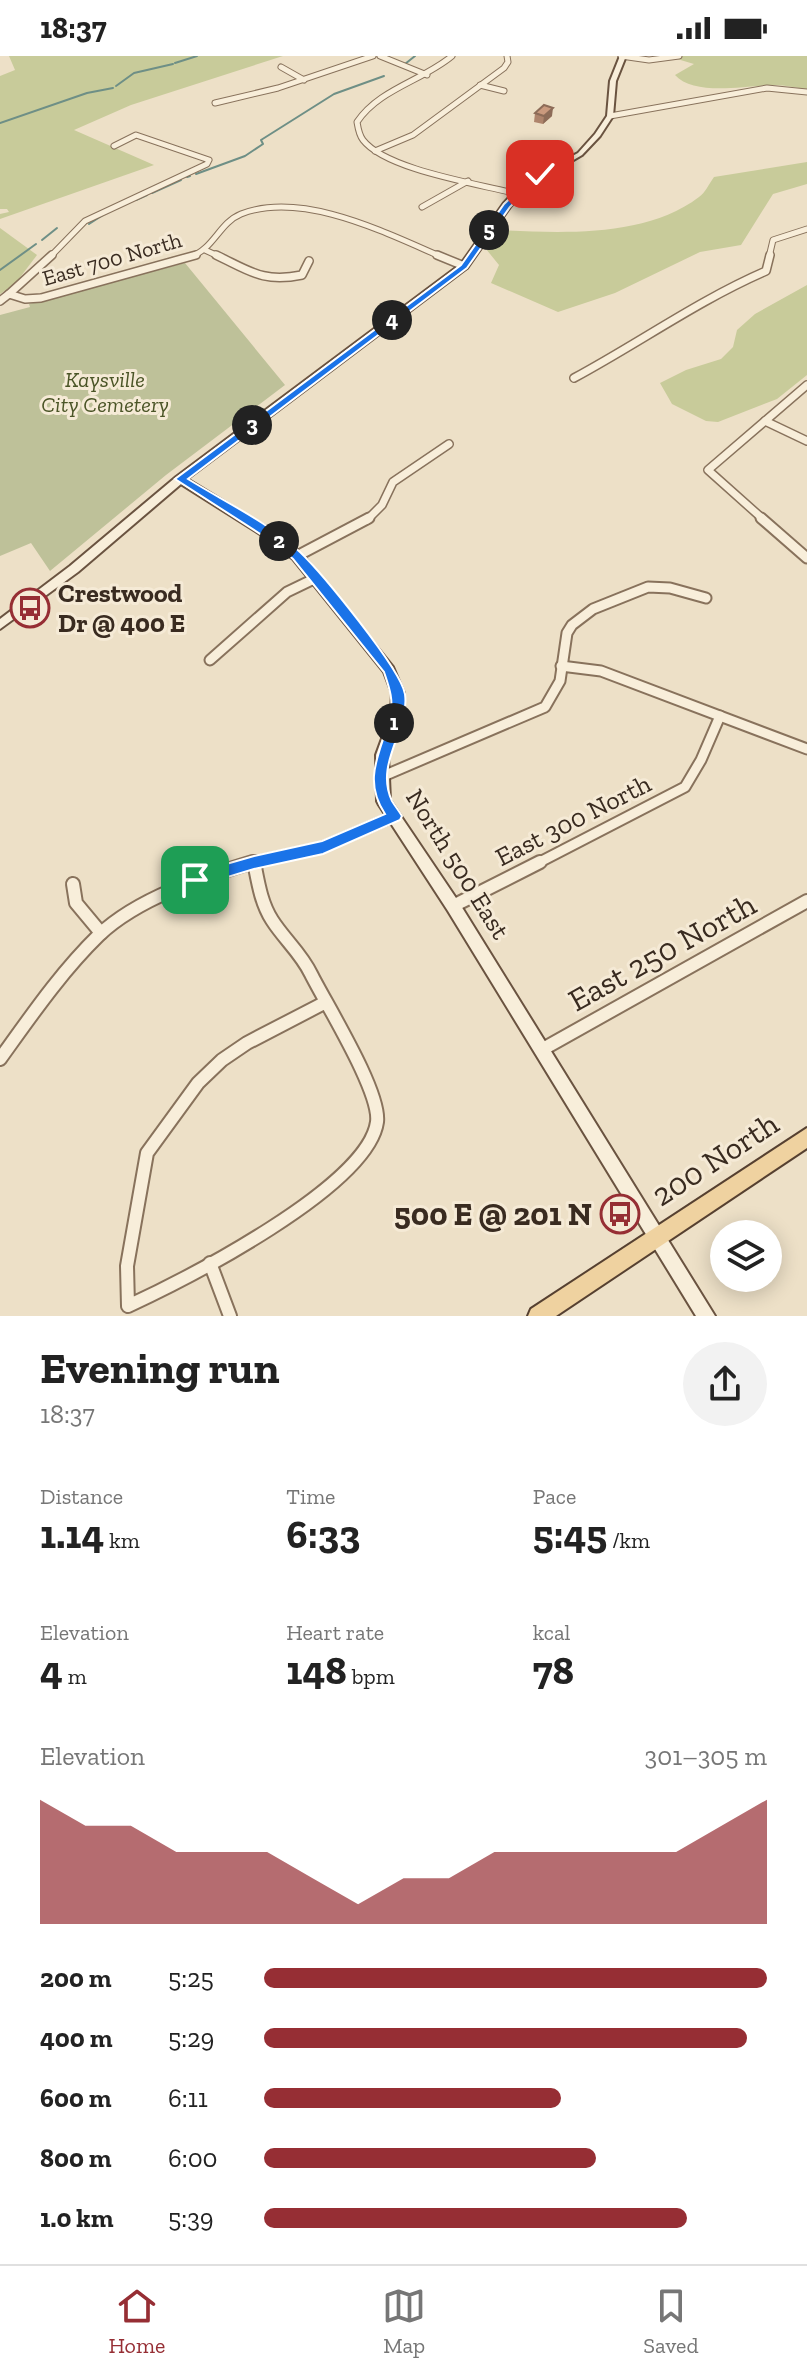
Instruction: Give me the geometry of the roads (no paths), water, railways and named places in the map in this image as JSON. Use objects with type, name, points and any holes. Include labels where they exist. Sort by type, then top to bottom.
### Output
[{"type":"main road","name":"200 North","points":[[538,1316],[807,1137]]},
{"type":"street","points":[[215,103],[304,80],[373,56]]},
{"type":"street","points":[[380,56],[427,75]]},
{"type":"street","points":[[452,56],[440,68],[367,107],[357,122],[363,141],[375,151],[405,164],[517,194]]},
{"type":"street","points":[[375,151],[413,135],[504,68],[508,62],[507,56]]},
{"type":"street","points":[[1,622],[74,569],[180,479],[464,266],[517,194],[540,174],[580,154],[598,135],[610,116],[615,71],[622,56],[679,56]]},
{"type":"street","points":[[281,67],[304,80]]},
{"type":"street","points":[[480,85],[504,91]]},
{"type":"street","points":[[610,116],[767,88],[807,92]]},
{"type":"street","points":[[9,294],[31,277],[85,221],[207,164],[209,160],[136,135],[114,146]]},
{"type":"street","points":[[422,207],[431,200],[456,193],[468,181]]},
{"type":"street","name":"East 700 North","points":[[0,301],[9,294],[25,299],[41,298],[187,258],[205,250],[224,226],[239,215],[267,207],[294,206],[323,213],[464,266]]},
{"type":"street","points":[[574,378],[641,342],[722,290],[766,271],[773,240],[807,229]]},
{"type":"street","points":[[205,250],[233,261],[258,276],[279,280],[302,275],[309,261]]},
{"type":"street","points":[[807,385],[708,470],[807,558]]},
{"type":"street","points":[[765,421],[807,441]]},
{"type":"street","points":[[297,556],[364,522],[382,505],[393,482],[449,444]]},
{"type":"street","name":"North 500 East","points":[[180,479],[275,538],[297,556],[389,670],[398,693],[397,714],[382,755],[384,801],[543,1049],[706,1316]]},
{"type":"street","points":[[210,660],[287,592],[316,578]]},
{"type":"street","points":[[381,777],[545,707],[558,695],[567,629],[577,617],[635,590],[655,586],[706,598]]},
{"type":"street","points":[[561,666],[601,671],[807,749]]},
{"type":"street","name":"East 300 North","points":[[453,906],[685,787],[701,760],[720,716]]},
{"type":"street","points":[[0,1059],[52,986],[101,933],[162,895],[195,880],[254,862],[323,847],[395,816]]},
{"type":"street","points":[[254,862],[270,917],[301,955],[326,1002],[373,1099],[377,1120],[373,1138],[362,1155],[333,1182],[282,1221],[159,1293],[128,1306],[127,1266],[147,1153],[198,1083],[222,1060],[247,1043],[326,1002]]},
{"type":"street","points":[[73,884],[76,903],[101,933]]},
{"type":"street","name":"East 250 North","points":[[543,1049],[807,901]]},
{"type":"street","points":[[210,1263],[230,1316]]},
{"type":"waterway","points":[[175,63],[197,56]]},
{"type":"waterway","points":[[405,64],[415,56]]},
{"type":"waterway","points":[[116,86],[134,73],[173,64]]},
{"type":"waterway","points":[[196,174],[245,156],[263,144],[261,140],[334,94],[384,76]]},
{"type":"waterway","points":[[0,123],[87,93],[113,88]]},
{"type":"waterway","points":[[152,193],[181,180]]},
{"type":"waterway","points":[[136,200],[147,195]]},
{"type":"waterway","points":[[89,224],[103,215]]},
{"type":"waterway","points":[[42,240],[57,228]]},
{"type":"waterway","points":[[0,270],[36,244]]},
{"type":"place","name":"Crestwood Dr @ 400 E","points":[[30,608]]},
{"type":"place","name":"500 E @ 201 N","points":[[620,1214]]},
{"type":"park label","name":"Kaysville City Cemetery","points":[[105,392]]}]
